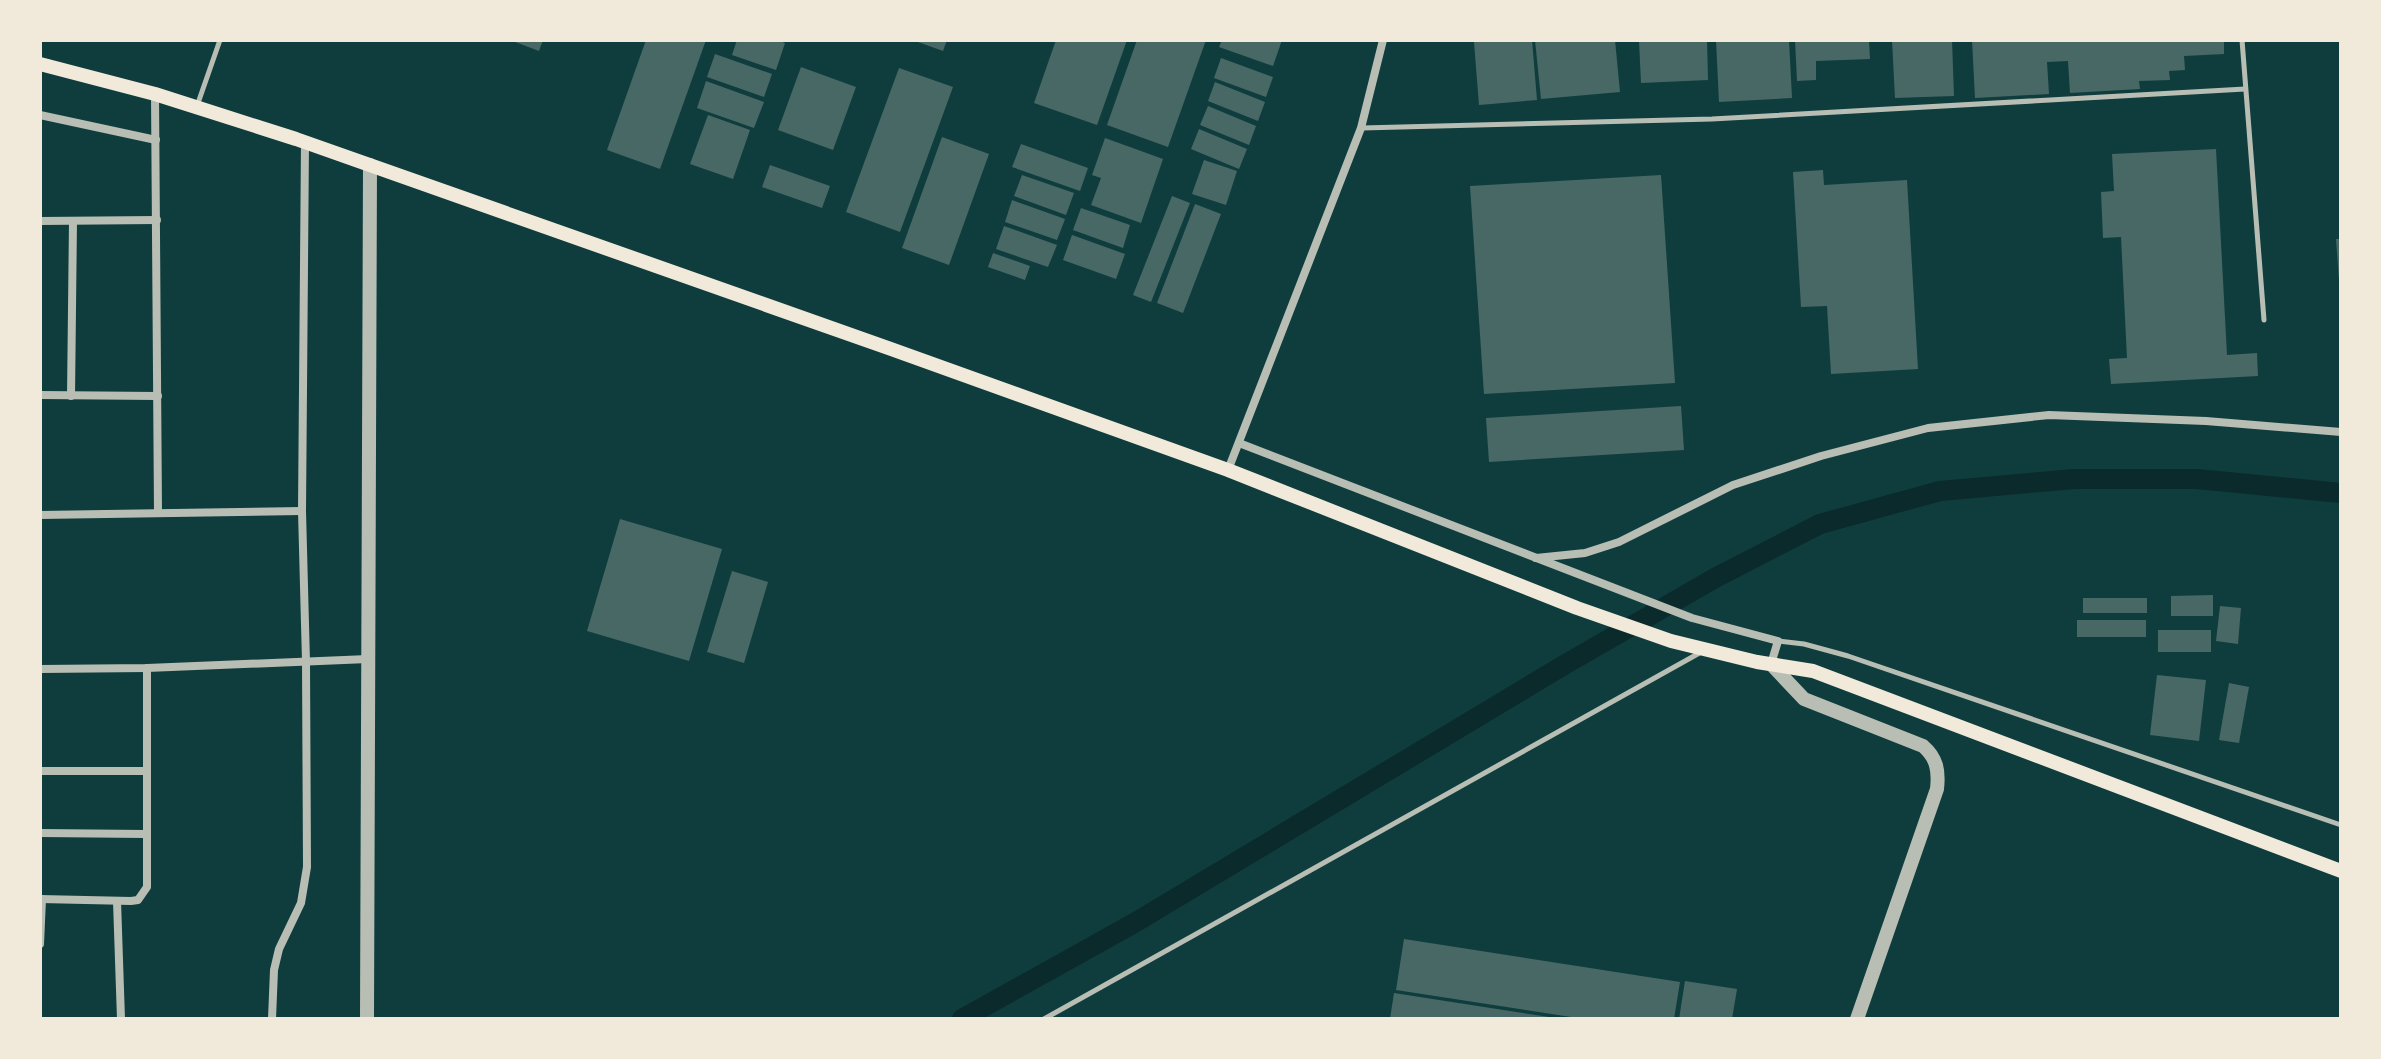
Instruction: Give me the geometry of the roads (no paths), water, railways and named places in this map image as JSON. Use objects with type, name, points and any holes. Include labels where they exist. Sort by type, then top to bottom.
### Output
[{"type":"main road","points":[[40,64],[155,94],[305,142],[1228,470],[1577,608],[1671,641],[1813,671],[2341,871]]},
{"type":"street","points":[[1228,470],[1361,128],[1383,40]]},
{"type":"street","points":[[155,94],[158,513]]},
{"type":"street","points":[[40,115],[156,140]]},
{"type":"street","points":[[272,1019],[274,970],[279,949],[301,903],[307,867],[302,511],[305,142]]},
{"type":"street","points":[[367,1019],[370,165]]},
{"type":"street","points":[[40,221],[157,220]]},
{"type":"street","points":[[71,396],[73,221]]},
{"type":"street","points":[[40,395],[158,396]]},
{"type":"street","points":[[1536,558],[1585,553],[1619,542],[1733,485],[1821,456],[1928,428],[2049,415],[2206,421],[2341,432]]},
{"type":"street","points":[[1239,443],[1692,618],[1778,641],[1771,664],[1804,699],[1923,746],[1933,755],[1939,773],[1937,789],[1857,1019]]},
{"type":"street","points":[[40,515],[302,511]]},
{"type":"street","points":[[40,669],[368,659]]},
{"type":"street","points":[[40,944],[41,899],[138,900],[147,887],[147,668]]},
{"type":"street","points":[[40,771],[146,771]]},
{"type":"street","points":[[40,833],[146,834]]},
{"type":"street","points":[[117,901],[121,1019]]},
{"type":"lane","points":[[197,107],[220,40]]},
{"type":"lane","points":[[2242,40],[2264,320]]},
{"type":"lane","points":[[1361,128],[1712,119],[2245,89]]},
{"type":"lane","points":[[1778,641],[1804,644],[1848,656],[2341,825]]},
{"type":"lane","points":[[1044,1019],[1707,650]]},
{"type":"waterway","points":[[962,1019],[1136,922],[1564,665],[1715,578],[1820,524],[1940,491],[2074,479],[2197,479],[2341,493]]}]
